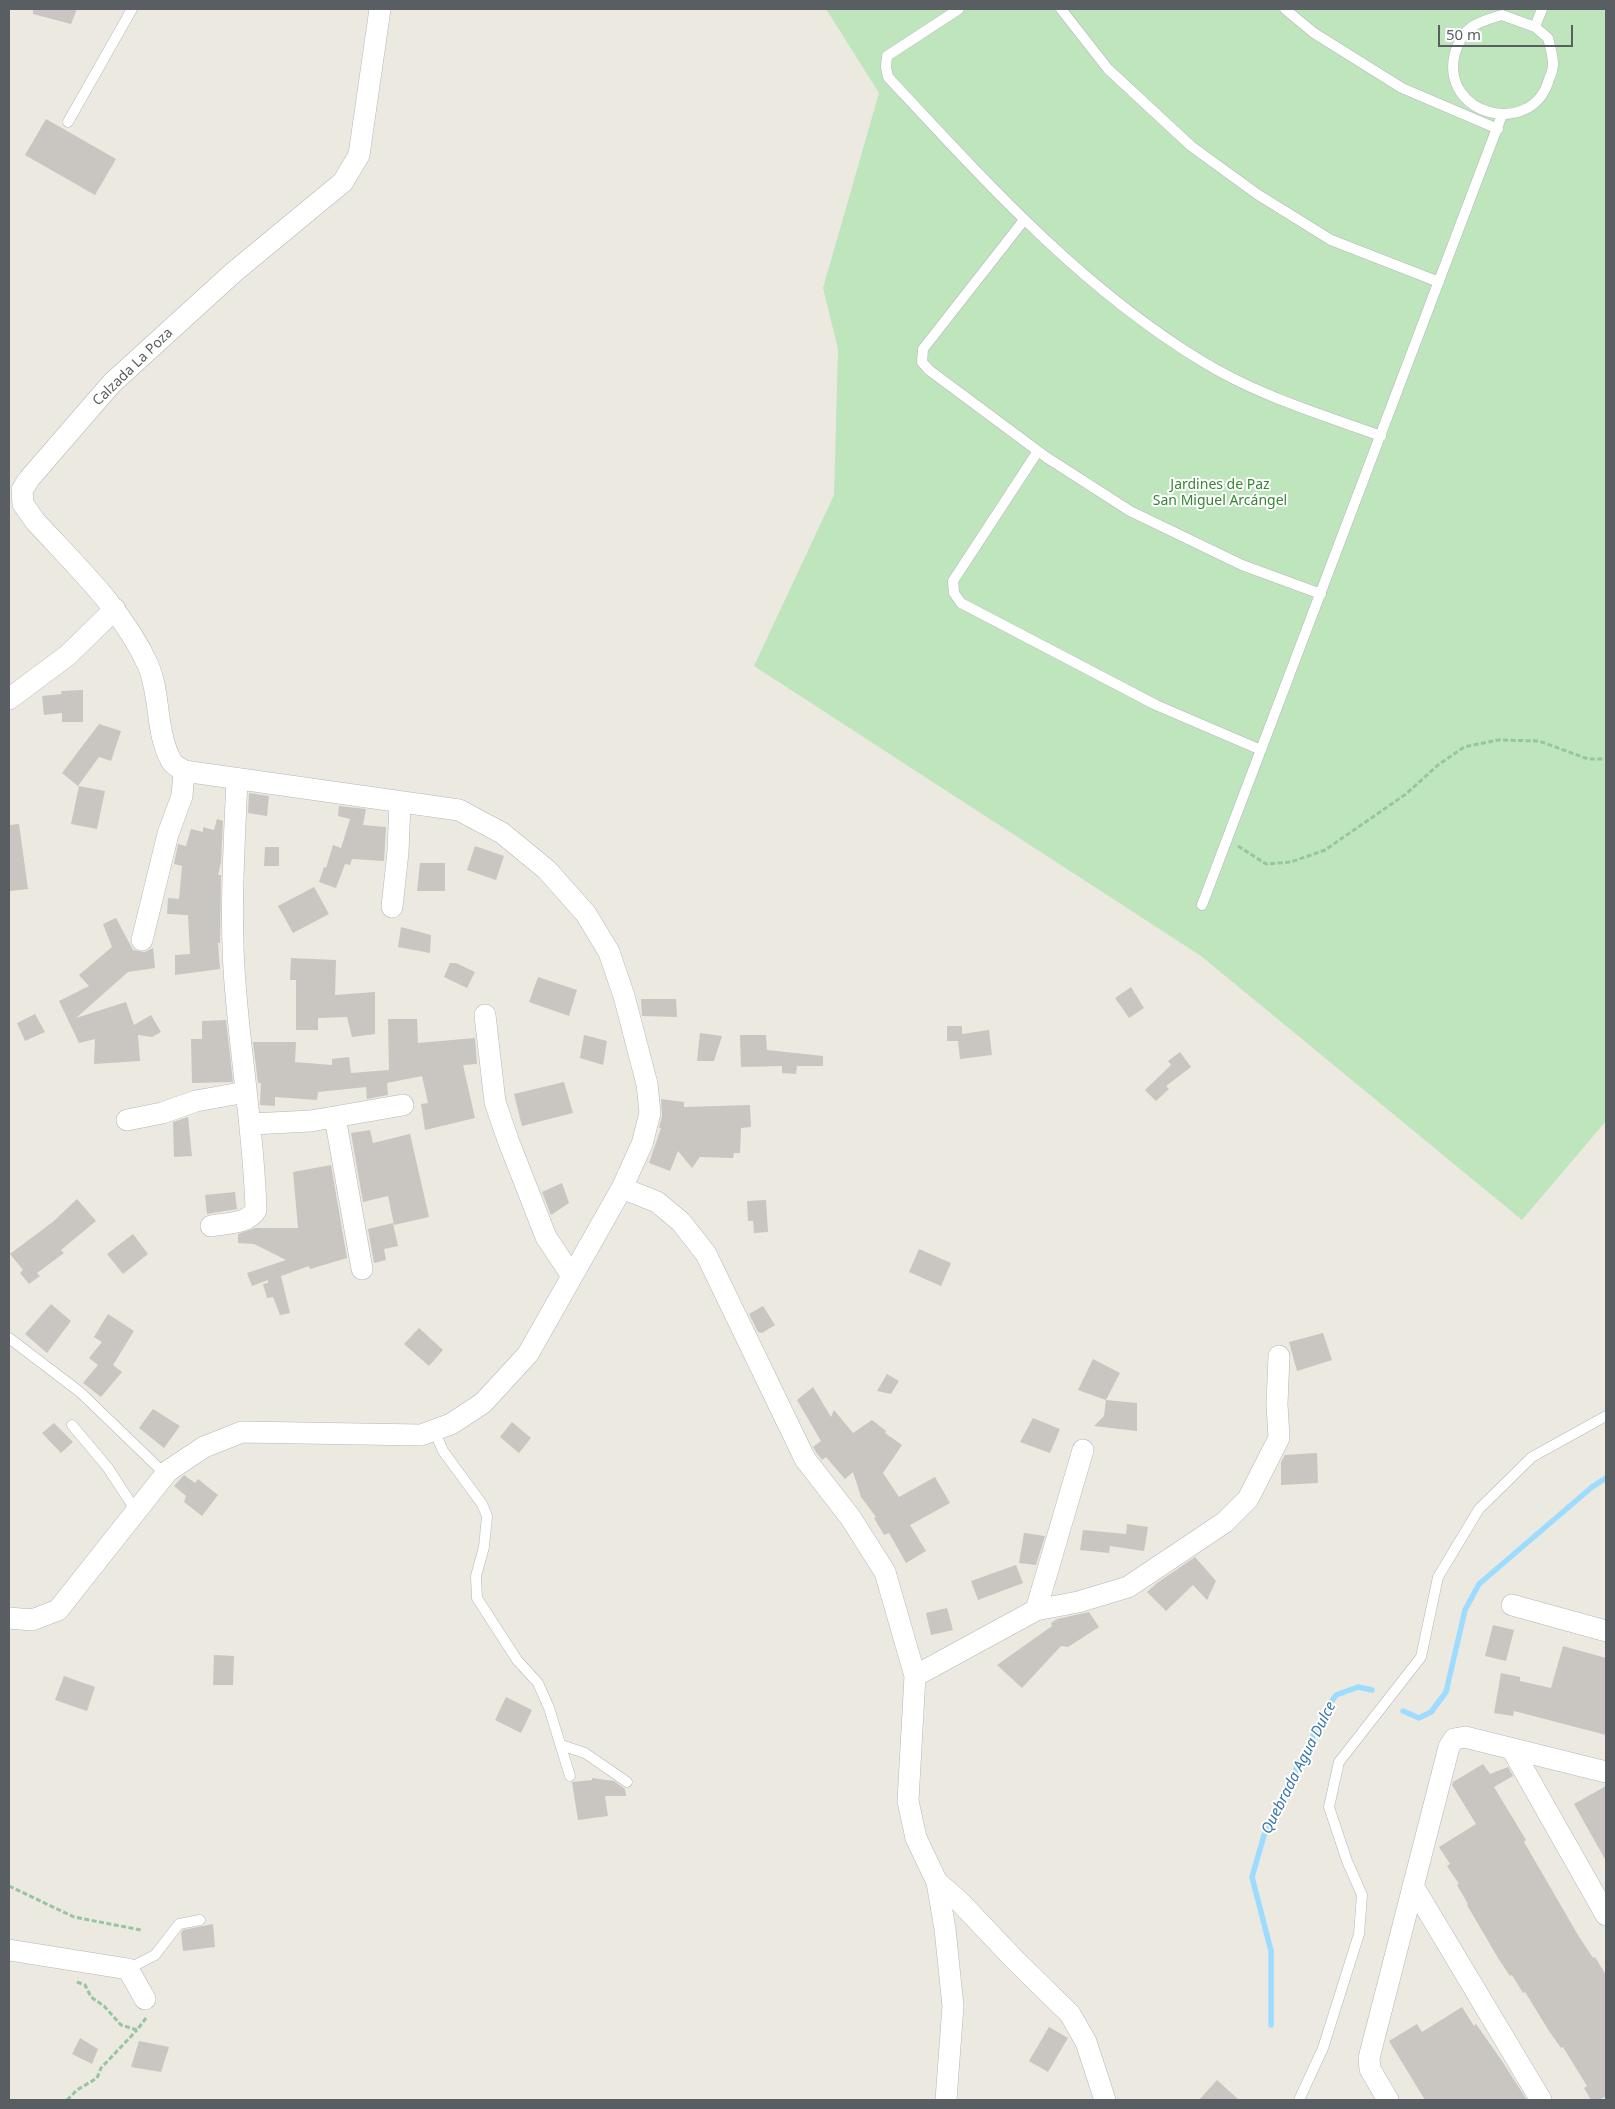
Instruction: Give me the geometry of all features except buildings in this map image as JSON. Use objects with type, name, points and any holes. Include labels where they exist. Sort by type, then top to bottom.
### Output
[{"type":"street","name":"Calzada La Poza","points":[[184,771],[173,763],[164,744],[158,702],[148,666],[115,609],[34,521],[23,504],[22,490],[112,383],[234,272],[342,182],[359,155],[380,9]]},
{"type":"street","points":[[9,698],[68,655],[115,609]]},
{"type":"street","points":[[9,1618],[32,1620],[58,1610],[165,1474],[204,1447],[242,1432],[421,1435],[451,1424],[483,1403],[528,1354],[622,1188],[642,1144],[650,1113],[647,1084],[624,996],[609,952],[586,914],[547,870],[502,833],[459,810],[184,771],[182,796],[168,834],[142,940]]},
{"type":"street","points":[[211,1226],[246,1220],[252,1217],[256,1210],[251,1124],[235,993],[232,895],[237,779]]},
{"type":"street","points":[[392,907],[398,852],[400,802]]},
{"type":"street","points":[[484,1015],[495,1102],[546,1237],[572,1276]]},
{"type":"street","points":[[127,1120],[162,1113],[196,1101],[246,1092]]},
{"type":"street","points":[[251,1124],[311,1121],[403,1105]]},
{"type":"street","points":[[335,1117],[362,1269]]},
{"type":"street","points":[[622,1188],[657,1202],[681,1222],[706,1254],[805,1458],[850,1517],[885,1572],[915,1676],[908,1801],[916,1838],[938,1882],[945,1929],[953,2006],[946,2100]]},
{"type":"street","points":[[915,1676],[1036,1610],[1078,1602],[1128,1587],[1225,1522],[1248,1499],[1279,1438],[1277,1404],[1279,1356]]},
{"type":"street","points":[[1036,1610],[1083,1450]]},
{"type":"street","points":[[1512,1606],[1606,1631]]},
{"type":"street","points":[[1388,2100],[1370,2069],[1369,2058],[1449,1747],[1454,1739],[1465,1737],[1606,1772]]},
{"type":"street","points":[[1512,1749],[1606,1915]]},
{"type":"street","points":[[938,1882],[1070,2014],[1086,2042],[1105,2100]]},
{"type":"street","points":[[1414,1886],[1541,2100]]},
{"type":"street","points":[[9,1950],[128,1969],[146,1999]]},
{"type":"lane","points":[[68,122],[132,9]]},
{"type":"lane","points":[[959,9],[887,56],[888,77],[986,182],[1068,262],[1137,319],[1201,361],[1270,396],[1381,436]]},
{"type":"lane","points":[[1061,9],[1108,69],[1191,146],[1249,189],[1331,240],[1439,282]]},
{"type":"lane","points":[[1285,9],[1314,33],[1402,88],[1498,129]]},
{"type":"lane","points":[[1535,27],[1542,9]]},
{"type":"lane","points":[[1502,15],[1535,27],[1548,38],[1553,65],[1546,90],[1528,109],[1502,115],[1477,109],[1459,90],[1452,65],[1459,40],[1477,22],[1502,15]]},
{"type":"lane","points":[[1202,905],[1502,115]]},
{"type":"lane","points":[[1024,220],[923,349],[922,362],[929,370],[1038,451],[1130,512],[1242,565],[1321,594]]},
{"type":"lane","points":[[1038,451],[953,581],[954,593],[961,603],[1156,705],[1261,750]]},
{"type":"lane","points":[[9,1338],[80,1392],[165,1474]]},
{"type":"lane","points":[[1299,2100],[1323,2048],[1359,1934],[1362,1895],[1347,1861],[1329,1807],[1339,1762],[1421,1657],[1438,1577],[1479,1509],[1532,1457],[1606,1416]]},
{"type":"lane","points":[[72,1425],[108,1468],[136,1511]]},
{"type":"lane","points":[[434,1430],[443,1451],[482,1504],[487,1516],[484,1547],[476,1576],[477,1598],[517,1660],[538,1684],[549,1708],[570,1776]]},
{"type":"lane","points":[[561,1745],[585,1753],[627,1782]]},
{"type":"lane","points":[[128,1969],[155,1955],[180,1924],[200,1920]]},
{"type":"path","points":[[1228,838],[1266,864],[1291,862],[1325,850],[1406,794],[1438,765],[1464,747],[1498,740],[1539,741],[1588,760],[1606,759]]},
{"type":"path","points":[[9,1886],[74,1917],[141,1930]]},
{"type":"path","points":[[68,1978],[85,1985],[91,1996],[104,2006],[121,2025],[137,2030]]},
{"type":"path","points":[[67,2100],[77,2090],[97,2078],[101,2068],[137,2030],[146,2018],[146,1999]]},
{"type":"green space","name":"Jardines de Paz San Miguel Arcángel","points":[[826,9],[1606,9],[1606,1121],[1522,1220],[1201,956],[754,666],[834,495],[838,349],[823,288],[879,93]]},
{"type":"waterway","name":"Quebrada Agua Dulce","points":[[1403,1711],[1419,1718],[1431,1712],[1446,1692],[1465,1610],[1479,1584],[1592,1487],[1606,1478]]},
{"type":"waterway","name":"Quebrada Agua Dulce","points":[[1271,2025],[1271,1951],[1252,1877],[1265,1832],[1327,1708],[1336,1695],[1358,1687],[1372,1690]]}]
